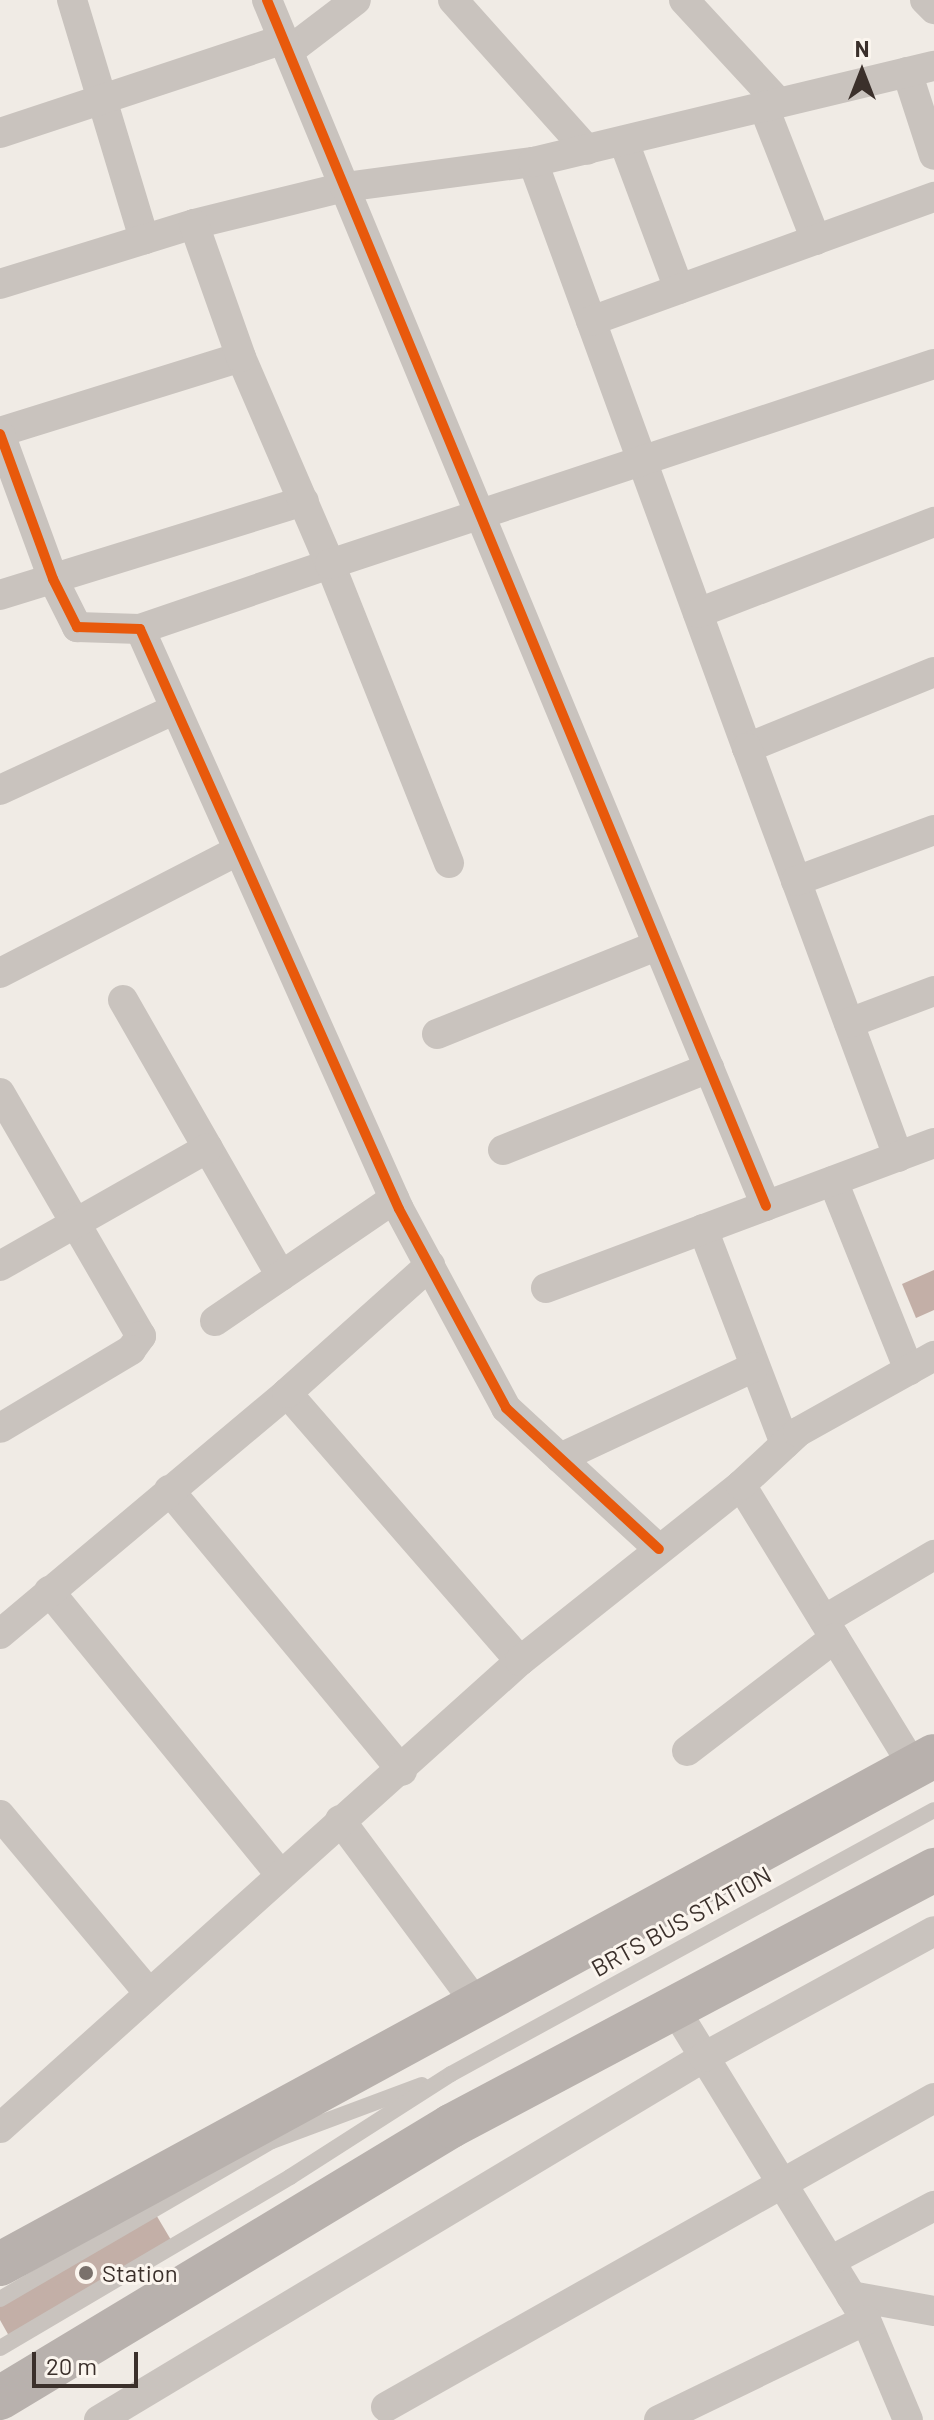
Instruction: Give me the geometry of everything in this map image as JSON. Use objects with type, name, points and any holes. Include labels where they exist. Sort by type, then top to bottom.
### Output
[{"type":"main road","points":[[0,2264],[924,1761]]},
{"type":"main road","points":[[0,2398],[451,2126],[676,2011],[934,1870]]},
{"type":"street","points":[[72,0],[144,239]]},
{"type":"street","points":[[267,0],[766,1206]]},
{"type":"street","points":[[0,133],[101,99],[286,45],[356,0]]},
{"type":"street","points":[[453,0],[587,150]]},
{"type":"street","points":[[684,0],[771,104],[816,240]]},
{"type":"street","points":[[925,0],[934,9]]},
{"type":"street","points":[[0,284],[194,224],[345,187],[533,162],[920,69],[934,155]]},
{"type":"street","points":[[624,142],[679,289]]},
{"type":"street","points":[[533,162],[898,1157]]},
{"type":"street","points":[[591,321],[934,197]]},
{"type":"street","points":[[194,224],[241,357],[330,564],[449,863]]},
{"type":"street","points":[[241,357],[0,433],[53,579],[77,627],[140,629],[479,511],[643,463],[934,364]]},
{"type":"street","points":[[0,595],[304,501]]},
{"type":"street","points":[[698,613],[934,522]]},
{"type":"street","points":[[140,629],[394,1199],[506,1408],[659,1549]]},
{"type":"street","points":[[747,748],[934,672]]},
{"type":"street","points":[[0,790],[175,709]]},
{"type":"street","points":[[796,881],[934,830]]},
{"type":"street","points":[[0,973],[237,851]]},
{"type":"street","points":[[437,1034],[658,945]]},
{"type":"street","points":[[849,1023],[934,991]]},
{"type":"street","points":[[123,1000],[281,1276]]},
{"type":"street","points":[[503,1150],[709,1068]]},
{"type":"street","points":[[0,1093],[78,1222],[141,1336],[131,1350],[0,1428]]},
{"type":"street","points":[[546,1288],[934,1143]]},
{"type":"street","points":[[0,1266],[208,1148]]},
{"type":"street","points":[[0,2128],[340,1820],[402,1771],[520,1661],[741,1485],[785,1444],[922,1363],[833,1181]]},
{"type":"street","points":[[215,1321],[394,1199]]},
{"type":"street","points":[[703,1229],[785,1444]]},
{"type":"street","points":[[0,1634],[287,1393],[430,1265]]},
{"type":"street","points":[[560,1458],[754,1367]]},
{"type":"street","points":[[287,1393],[520,1661]]},
{"type":"street","points":[[741,1485],[829,1629],[924,1761]]},
{"type":"street","points":[[169,1490],[402,1771]]},
{"type":"street","points":[[687,1751],[829,1629],[934,1555]]},
{"type":"street","points":[[49,1591],[280,1874]]},
{"type":"street","points":[[0,1815],[149,1993]]},
{"type":"street","points":[[340,1820],[478,2006]]},
{"type":"street","points":[[99,2420],[704,2057],[934,1931]]},
{"type":"street","points":[[676,2011],[858,2308],[905,2414],[934,2416]]},
{"type":"street","points":[[386,2407],[934,2098]]},
{"type":"street","points":[[830,2261],[933,2207]]},
{"type":"street","points":[[659,2420],[858,2308],[934,2311]]},
{"type":"lane","name":"BRTS BUS STATION","points":[[451,2074],[934,1810]]},
{"type":"lane","points":[[0,2299],[272,2141],[451,2074]]},
{"type":"lane","points":[[0,2348],[290,2177],[451,2074]]},
{"type":"building","points":[[934,1270],[934,1310],[916,1318],[902,1284]]},
{"type":"building","name":"Station","points":[[155,2213],[171,2240],[9,2336],[0,2320],[0,2305]]},
{"type":"cycle path","points":[[267,0],[766,1206]]},
{"type":"cycle path","points":[[0,434],[53,579],[77,627],[140,629],[399,1209],[506,1408],[659,1549]]},
{"type":"place","name":"Station","points":[[86,2273]]}]
